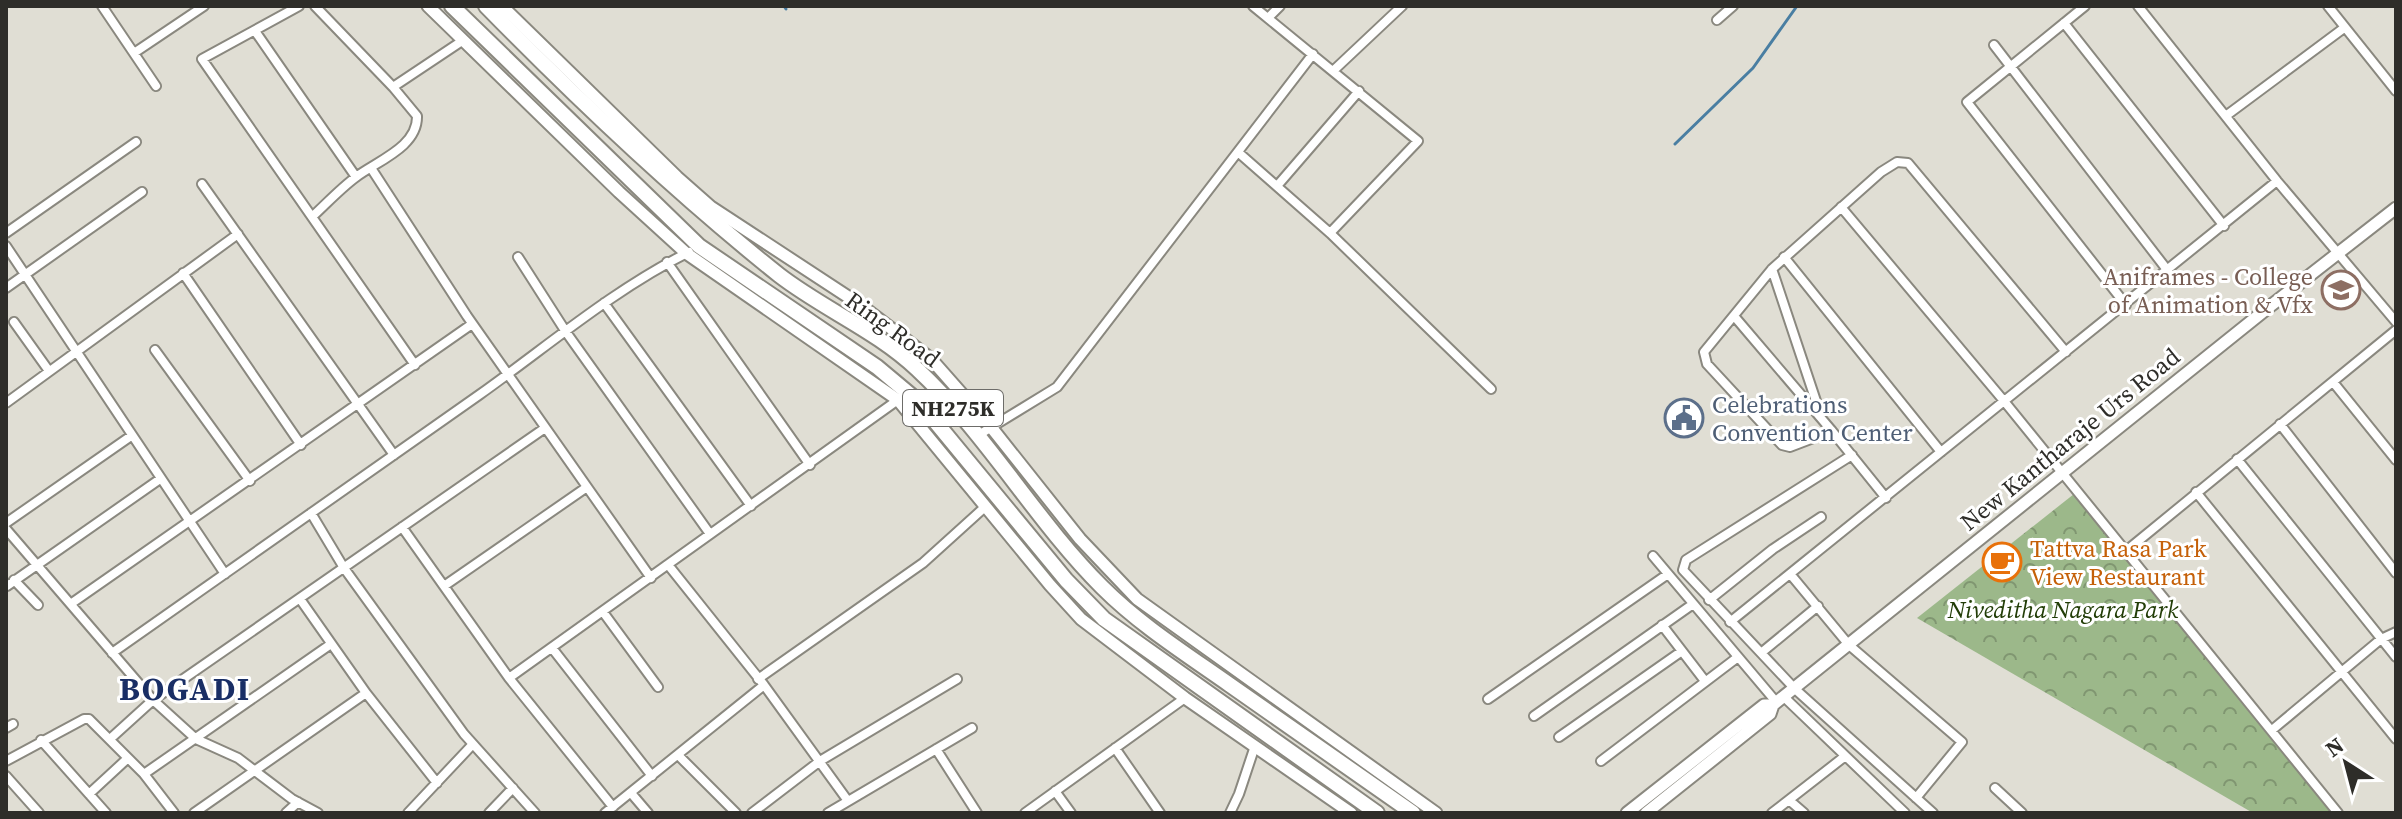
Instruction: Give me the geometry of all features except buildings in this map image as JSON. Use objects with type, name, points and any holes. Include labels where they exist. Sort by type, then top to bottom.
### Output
[{"type":"highway","name":"Ring Road","points":[[452,6],[699,246],[877,367],[904,396],[941,426],[1066,580],[1104,619],[1377,813]]},
{"type":"highway","name":"Ring Road","points":[[495,7],[558,80],[711,221],[794,287],[909,362],[934,386],[1082,565],[1120,604],[1178,649],[1413,813]]},
{"type":"street","points":[[134,53],[204,6]]},
{"type":"street","points":[[299,6],[202,59],[415,365]]},
{"type":"street","points":[[313,216],[356,177],[397,149],[415,132],[417,116],[315,6]]},
{"type":"street","points":[[428,6],[686,253],[904,396],[986,506],[1081,619],[1185,698],[1351,813]]},
{"type":"street","points":[[1253,6],[1418,141],[1330,233]]},
{"type":"street","points":[[1268,18],[1280,6]]},
{"type":"street","points":[[1334,70],[1402,6]]},
{"type":"street","points":[[1717,20],[1733,6]]},
{"type":"street","points":[[2085,6],[1967,102],[2126,305]]},
{"type":"street","points":[[2138,6],[2277,181],[2396,322]]},
{"type":"street","points":[[2328,6],[2396,91]]},
{"type":"street","points":[[105,7],[156,86]]},
{"type":"street","points":[[495,7],[711,207],[859,304],[931,359],[991,427],[1080,539],[1137,599],[1436,813]]},
{"type":"street","points":[[2064,23],[2224,226]]},
{"type":"street","points":[[2227,115],[2344,28]]},
{"type":"street","points":[[255,31],[356,177]]},
{"type":"street","points":[[393,87],[462,41]]},
{"type":"street","points":[[1994,45],[2168,271]]},
{"type":"street","points":[[977,436],[1057,387],[1313,54]]},
{"type":"street","points":[[1277,186],[1359,91]]},
{"type":"street","points":[[6,233],[136,142]]},
{"type":"street","points":[[1239,153],[1330,233],[1491,389]]},
{"type":"street","points":[[1832,431],[1790,447],[1782,445],[1707,364],[1704,352],[1784,257],[1897,162],[1908,163],[2066,352]]},
{"type":"street","points":[[371,168],[472,324],[651,578]]},
{"type":"street","points":[[1730,622],[2277,181]]},
{"type":"street","points":[[202,184],[394,455]]},
{"type":"street","points":[[6,288],[142,192]]},
{"type":"street","points":[[1841,207],[2004,401],[2338,813]]},
{"type":"street","name":"New Kantharaje Urs Road","points":[[1646,813],[1770,714],[1778,702],[2396,208]]},
{"type":"street","points":[[7,400],[238,234]]},
{"type":"street","points":[[6,246],[225,574]]},
{"type":"street","points":[[112,653],[508,375],[604,303],[667,262],[699,246]]},
{"type":"street","points":[[518,257],[566,332],[710,534]]},
{"type":"street","points":[[1784,257],[1941,452]]},
{"type":"street","points":[[667,262],[810,465]]},
{"type":"street","points":[[1772,269],[1821,418]]},
{"type":"street","points":[[183,273],[301,445]]},
{"type":"street","points":[[604,303],[751,506]]},
{"type":"street","points":[[1734,316],[1886,498]]},
{"type":"street","points":[[14,322],[49,371]]},
{"type":"street","points":[[72,603],[472,324]]},
{"type":"street","points":[[2126,551],[2396,330]]},
{"type":"street","points":[[155,350],[250,481]]},
{"type":"street","points":[[2333,382],[2396,460]]},
{"type":"street","points":[[509,678],[904,396]]},
{"type":"street","points":[[2280,424],[2396,573]]},
{"type":"street","points":[[110,739],[153,700],[545,428]]},
{"type":"street","points":[[131,436],[6,526],[153,700],[196,739],[238,758],[318,813]]},
{"type":"street","points":[[1852,455],[1686,560],[1683,570],[1795,689],[1933,813]]},
{"type":"street","points":[[2237,459],[2396,657]]},
{"type":"street","points":[[38,605],[10,583],[160,479]]},
{"type":"street","points":[[444,586],[587,487]]},
{"type":"street","points":[[2196,492],[2396,739]]},
{"type":"street","points":[[605,813],[678,755],[761,682],[923,563],[986,506]]},
{"type":"street","points":[[311,513],[344,568],[473,744],[535,813]]},
{"type":"street","points":[[1709,600],[1773,549],[1821,517]]},
{"type":"street","points":[[402,527],[509,678],[613,807]]},
{"type":"street","points":[[1653,556],[1778,702],[1905,813]]},
{"type":"street","points":[[669,566],[761,682],[848,801]]},
{"type":"street","points":[[1488,699],[1668,574]]},
{"type":"street","points":[[1791,575],[1849,645],[1962,742],[1916,798]]},
{"type":"street","points":[[300,599],[366,693],[437,783]]},
{"type":"street","points":[[1534,716],[1693,604]]},
{"type":"street","points":[[1761,653],[1818,606]]},
{"type":"street","points":[[603,612],[658,687]]},
{"type":"street","points":[[1662,625],[1705,681]]},
{"type":"street","points":[[2272,730],[2340,671],[2381,639],[2396,632]]},
{"type":"street","points":[[144,774],[331,644]]},
{"type":"street","points":[[552,648],[652,776]]},
{"type":"street","points":[[1559,737],[1682,651]]},
{"type":"street","points":[[1601,761],[1738,657]]},
{"type":"street","points":[[752,813],[820,761],[957,679]]},
{"type":"street","points":[[194,813],[366,693]]},
{"type":"street","points":[[1025,813],[1185,698]]},
{"type":"street","name":"New Kantharaje Urs Road","points":[[1627,813],[1764,705],[1778,702]]},
{"type":"street","points":[[6,761],[84,719],[95,722],[144,774],[174,813]]},
{"type":"street","points":[[828,813],[972,728]]},
{"type":"street","points":[[41,740],[106,813]]},
{"type":"street","points":[[408,813],[473,744]]},
{"type":"street","points":[[1230,813],[1255,746]]},
{"type":"street","points":[[1115,748],[1160,813]]},
{"type":"street","points":[[936,749],[977,813]]},
{"type":"street","points":[[678,755],[736,813]]},
{"type":"street","points":[[1772,813],[1844,757]]},
{"type":"street","points":[[89,794],[128,758]]},
{"type":"street","points":[[6,776],[39,813]]},
{"type":"street","points":[[489,813],[513,788]]},
{"type":"street","points":[[1995,788],[2022,813]]},
{"type":"street","points":[[1055,791],[1071,813]]},
{"type":"street","points":[[631,793],[648,813]]},
{"type":"street","points":[[1789,800],[1804,813]]},
{"type":"street","points":[[286,813],[298,802]]},
{"type":"green space","name":"Niveditha Nagara Park","points":[[2074,494],[2334,813],[2253,813],[1917,618]]},
{"type":"waterway","points":[[1675,144],[1753,68],[1797,6]]},
{"type":"place","name":"Aniframes - College of Animation & Vfx","points":[[2341,290]]},
{"type":"place","name":"Celebrations Convention Center","points":[[1684,418]]},
{"type":"place","name":"Tattva Rasa Park View Restaurant","points":[[2002,562]]},
{"type":"district","name":"BOGADI","points":[[185,689]]}]
